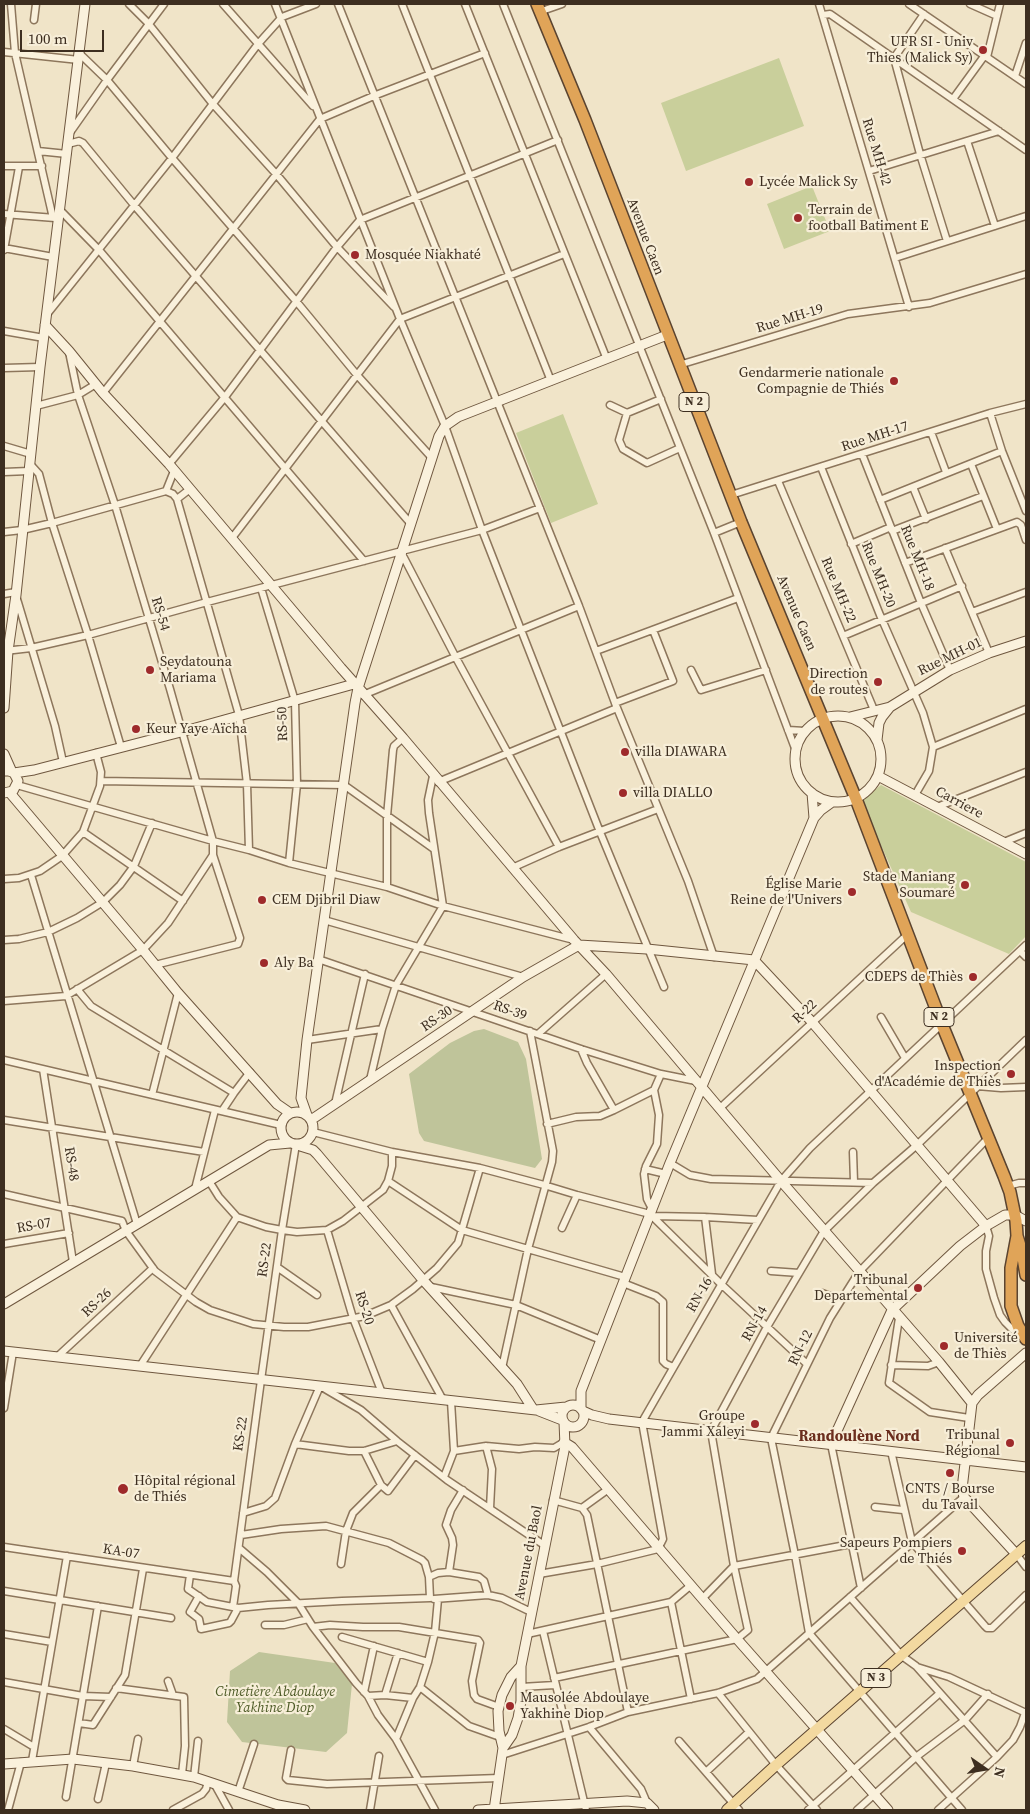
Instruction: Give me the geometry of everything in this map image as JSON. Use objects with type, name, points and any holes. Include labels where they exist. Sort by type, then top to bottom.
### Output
[{"type":"highway","name":"Avenue Caen","points":[[538,8],[585,120],[741,522],[856,799],[942,1024],[974,1090],[988,1137],[1008,1186],[1026,1275]]},
{"type":"highway","name":"Avenue Caen","points":[[1017,1236],[1011,1268],[1011,1306],[1026,1338]]},
{"type":"main road","name":"N 3","points":[[733,1808],[776,1765],[1017,1556],[1026,1546]]},
{"type":"street","points":[[10,4],[15,53],[38,151],[57,216],[99,250],[364,561]]},
{"type":"street","points":[[34,20],[36,4]]},
{"type":"street","points":[[4,708],[6,651],[16,594],[40,367],[48,313],[57,216],[85,4]]},
{"type":"street","points":[[129,4],[148,23],[212,103],[277,175],[337,247],[396,310]]},
{"type":"street","points":[[69,134],[148,23],[164,4]]},
{"type":"street","points":[[223,4],[316,109]]},
{"type":"street","points":[[275,4],[282,17],[316,109],[396,310],[445,426],[482,530],[560,730],[647,949],[664,987]]},
{"type":"street","points":[[48,313],[172,158],[258,44],[282,17],[316,4]]},
{"type":"street","points":[[338,4],[579,606],[616,705],[688,881],[714,956]]},
{"type":"street","points":[[402,4],[551,381]]},
{"type":"street","points":[[464,4],[606,358]]},
{"type":"street","points":[[504,4],[714,533],[796,750]]},
{"type":"street","points":[[538,8],[562,4]]},
{"type":"street","name":"Rue MH-42","points":[[819,4],[909,307]]},
{"type":"street","points":[[910,4],[1026,84]]},
{"type":"street","points":[[970,4],[997,16]]},
{"type":"street","points":[[953,99],[986,56],[1000,4]]},
{"type":"street","points":[[823,15],[830,14],[1026,150]]},
{"type":"street","points":[[924,14],[894,58],[920,154],[947,241]]},
{"type":"street","points":[[1015,76],[1026,43]]},
{"type":"street","points":[[4,52],[79,57],[107,80],[172,158],[296,300],[357,375],[432,458]]},
{"type":"street","points":[[104,393],[320,119],[485,53]]},
{"type":"street","points":[[869,171],[999,131]]},
{"type":"street","points":[[166,491],[171,468],[296,300],[360,220],[558,140]]},
{"type":"street","points":[[38,151],[67,149],[79,141],[83,143],[411,524]]},
{"type":"street","points":[[967,142],[995,226]]},
{"type":"street","points":[[4,166],[42,166]]},
{"type":"street","points":[[19,167],[7,214],[4,249],[53,257]]},
{"type":"street","points":[[7,214],[57,216]]},
{"type":"street","points":[[895,258],[1026,216]]},
{"type":"street","points":[[232,538],[400,319],[564,254]]},
{"type":"street","name":"Rue MH-19","points":[[679,365],[848,314],[930,303],[1026,274]]},
{"type":"street","points":[[45,325],[190,489],[358,689],[577,943],[606,974],[719,1109],[939,1362],[972,1403]]},
{"type":"street","points":[[4,331],[44,338]]},
{"type":"street","points":[[270,1145],[281,1125],[301,1098],[318,959],[358,689],[439,436],[445,426],[458,417],[667,335]]},
{"type":"street","name":"RS-54","points":[[69,350],[78,395],[115,505],[149,618],[213,842],[213,855],[240,938],[240,942],[155,965]]},
{"type":"street","points":[[4,368],[40,367]]},
{"type":"street","points":[[36,406],[78,395],[96,384]]},
{"type":"street","points":[[610,405],[628,413],[660,399]]},
{"type":"street","name":"Rue MH-17","points":[[731,495],[1026,404]]},
{"type":"street","points":[[628,413],[620,440],[623,449],[647,463],[680,448]]},
{"type":"street","points":[[990,414],[1002,451],[1026,511]]},
{"type":"street","points":[[931,432],[946,472]]},
{"type":"street","points":[[4,446],[30,463],[39,474],[52,523],[121,747]]},
{"type":"street","points":[[880,500],[1002,451]]},
{"type":"street","name":"Rue MH-18","points":[[862,454],[921,603],[950,670]]},
{"type":"street","points":[[4,472],[30,463]]},
{"type":"street","points":[[970,464],[997,529]]},
{"type":"street","name":"Rue MH-20","points":[[821,467],[882,619],[914,691],[933,747]]},
{"type":"street","name":"Rue MH-22","points":[[778,481],[874,710]]},
{"type":"street","points":[[913,487],[926,518]]},
{"type":"street","points":[[177,499],[190,489]]},
{"type":"street","points":[[4,532],[52,523],[166,491]]},
{"type":"street","points":[[166,491],[177,499],[240,716],[247,784],[249,850]]},
{"type":"street","points":[[851,544],[983,496]]},
{"type":"street","points":[[6,651],[31,648],[88,635],[207,602],[403,552],[482,530],[540,508]]},
{"type":"street","points":[[714,533],[741,522]]},
{"type":"street","points":[[905,563],[1017,522],[1020,523],[1026,540]]},
{"type":"street","points":[[946,548],[989,653]]},
{"type":"street","points":[[403,552],[455,656],[559,847]]},
{"type":"street","points":[[843,636],[962,586]]},
{"type":"street","name":"RS-50","points":[[261,588],[295,701],[297,784],[289,863]]},
{"type":"street","points":[[972,612],[1026,592]]},
{"type":"street","points":[[4,594],[16,594]]},
{"type":"street","points":[[16,594],[63,762]]},
{"type":"street","points":[[596,651],[738,598]]},
{"type":"street","points":[[10,785],[34,770],[63,762],[295,701],[358,689],[455,656],[579,606]]},
{"type":"street","points":[[370,1080],[382,1030],[396,985],[443,906],[429,807],[430,787],[436,779],[508,752],[673,681],[653,630]]},
{"type":"street","name":"Rue MH-01","points":[[877,740],[879,723],[882,717],[890,707],[914,691],[950,670],[989,653],[1026,641]]},
{"type":"street","points":[[691,670],[700,690],[766,670]]},
{"type":"street","name":"Rue MH-01","points":[[823,718],[837,715],[850,717],[890,707]]},
{"type":"street","points":[[915,795],[930,771],[933,747],[1026,709]]},
{"type":"street","points":[[823,718],[805,731],[799,740],[796,750],[796,770],[805,787],[812,794],[832,802],[848,802],[869,790],[878,776],[882,758],[877,740],[869,728],[850,717]]},
{"type":"street","points":[[788,730],[805,731]]},
{"type":"street","points":[[387,887],[387,816],[393,750],[394,746],[402,738]]},
{"type":"street","points":[[4,879],[31,875],[62,856],[83,832],[94,806],[101,781],[101,772],[96,753]]},
{"type":"street","points":[[4,754],[10,785],[20,805],[62,856],[143,950],[178,994],[277,1104],[292,1112],[309,1117]]},
{"type":"street","points":[[937,807],[1026,772]]},
{"type":"street","name":"Carriere","points":[[878,776],[1026,854]]},
{"type":"street","points":[[101,781],[344,785],[434,849]]},
{"type":"street","points":[[10,785],[94,806],[289,863],[387,887],[443,906],[577,943],[754,960],[812,1022],[986,1226],[989,1236],[986,1251],[986,1269],[994,1298],[1005,1322],[1015,1332],[1026,1338]]},
{"type":"street","points":[[812,794],[814,818]]},
{"type":"street","points":[[832,802],[814,818],[699,1084],[652,1213],[581,1391],[562,1414],[565,1443],[888,1810]]},
{"type":"street","points":[[512,868],[559,847],[658,809]]},
{"type":"street","points":[[4,940],[19,939],[48,932],[77,918],[102,902],[120,885],[134,866],[152,823]]},
{"type":"street","points":[[83,832],[183,901]]},
{"type":"street","points":[[1004,842],[1026,833]]},
{"type":"street","points":[[4,1001],[66,996],[143,950],[168,923],[213,855]]},
{"type":"street","points":[[31,875],[66,996],[137,1224]]},
{"type":"street","points":[[324,920],[523,977]]},
{"type":"street","name":"R-22","points":[[719,1109],[908,934]]},
{"type":"street","name":"RS-30","points":[[309,1117],[334,1104],[577,943]]},
{"type":"street","name":"RN-16","points":[[642,1422],[781,1181],[810,1148],[1026,945]]},
{"type":"street","points":[[1020,950],[1026,957]]},
{"type":"street","name":"RS-39","points":[[318,959],[581,1049],[699,1084]]},
{"type":"street","points":[[334,1104],[365,974]]},
{"type":"street","points":[[538,1034],[606,974]]},
{"type":"street","points":[[77,989],[90,1006],[234,1093]]},
{"type":"street","points":[[152,1095],[178,994]]},
{"type":"street","points":[[881,1017],[905,1058]]},
{"type":"street","points":[[307,1040],[382,1030]]},
{"type":"street","points":[[502,1368],[528,1249],[544,1185],[552,1162],[553,1151],[530,1031]]},
{"type":"street","name":"RN-14","points":[[711,1431],[824,1230],[873,1183],[917,1145],[1026,1040]]},
{"type":"street","points":[[581,1049],[614,1110]]},
{"type":"street","points":[[4,1060],[281,1125]]},
{"type":"street","name":"RS-48","points":[[43,1069],[73,1262]]},
{"type":"street","points":[[222,1112],[250,1072]]},
{"type":"street","points":[[661,1074],[654,1090],[659,1115],[657,1144],[645,1169],[644,1188],[652,1213],[721,1284],[807,1364]]},
{"type":"street","points":[[974,1090],[1026,1087]]},
{"type":"street","points":[[547,1124],[576,1117],[600,1116],[654,1090]]},
{"type":"street","points":[[301,1098],[309,1117],[313,1132],[313,1143],[318,1154],[423,1280],[517,1384],[535,1410],[563,1421],[568,1426],[579,1425],[592,1420],[609,1419]]},
{"type":"street","points":[[277,1104],[283,1137],[318,1154]]},
{"type":"street","points":[[195,1189],[215,1110]]},
{"type":"street","points":[[4,1120],[204,1152]]},
{"type":"street","points":[[4,1304],[270,1145],[294,1144],[307,1141],[313,1132]]},
{"type":"street","points":[[313,1132],[392,1152],[480,1168],[577,1196],[652,1213],[758,1220]]},
{"type":"street","name":"RN-12","points":[[771,1438],[830,1318],[859,1272],[988,1137]]},
{"type":"street","name":"RS-22","points":[[261,1380],[294,1144]]},
{"type":"street","points":[[209,1181],[219,1197],[236,1217],[282,1230],[297,1232],[327,1230],[362,1208],[383,1190],[392,1166],[392,1152]]},
{"type":"street","points":[[853,1152],[854,1182]]},
{"type":"street","points":[[670,1163],[690,1175],[700,1178],[873,1183]]},
{"type":"street","points":[[4,1194],[122,1221],[126,1231],[153,1268],[186,1295],[210,1310],[246,1322],[269,1326],[308,1328],[353,1318],[391,1305],[413,1290],[449,1255],[458,1243],[480,1168]]},
{"type":"street","points":[[645,1169],[666,1174]]},
{"type":"street","points":[[388,1180],[462,1230],[624,1280],[656,1296],[663,1302],[663,1361],[673,1367]]},
{"type":"street","points":[[1008,1186],[1026,1183]]},
{"type":"street","points":[[562,1228],[577,1196]]},
{"type":"street","points":[[861,1588],[850,1544],[831,1444],[892,1310],[960,1246],[986,1226],[1005,1215],[1026,1220]]},
{"type":"street","points":[[706,1216],[712,1274]]},
{"type":"street","points":[[140,1366],[236,1217]]},
{"type":"street","name":"RS-20","points":[[327,1230],[353,1318],[382,1393]]},
{"type":"street","name":"RS-07","points":[[4,1244],[69,1233]]},
{"type":"street","points":[[277,1267],[317,1295]]},
{"type":"street","name":"RS-26","points":[[58,1356],[153,1268]]},
{"type":"street","points":[[772,1271],[799,1273]]},
{"type":"street","points":[[431,1287],[516,1305],[601,1340]]},
{"type":"street","points":[[822,1293],[843,1297]]},
{"type":"street","points":[[391,1305],[447,1400],[454,1451],[444,1477]]},
{"type":"street","points":[[899,1318],[889,1383],[930,1412],[969,1418]]},
{"type":"street","points":[[4,1408],[8,1351],[535,1410],[576,1405],[588,1414],[609,1419],[1026,1467]]},
{"type":"street","points":[[1026,1353],[972,1403],[962,1489],[964,1496],[1026,1567]]},
{"type":"street","points":[[892,1365],[928,1366],[939,1362]]},
{"type":"street","name":"KS-22","points":[[236,1608],[236,1586],[234,1581],[261,1380]]},
{"type":"street","points":[[320,1386],[361,1410],[397,1441],[444,1477],[544,1545]]},
{"type":"street","points":[[243,1513],[266,1506],[275,1498],[295,1444],[320,1386]]},
{"type":"street","points":[[454,1451],[486,1446],[519,1449],[534,1447],[554,1448],[565,1443],[584,1418],[581,1391]]},
{"type":"street","points":[[539,1574],[597,1564],[658,1549],[663,1539],[642,1422]]},
{"type":"street","points":[[554,1678],[737,1639],[748,1630],[734,1566],[711,1431]]},
{"type":"street","points":[[771,1438],[796,1555],[809,1633],[962,1810]]},
{"type":"street","points":[[295,1444],[349,1451],[364,1451],[397,1441]]},
{"type":"street","name":"Avenue du Baol","points":[[502,1752],[512,1735],[518,1718],[521,1666],[565,1443]]},
{"type":"street","points":[[486,1446],[492,1470],[490,1508]]},
{"type":"street","points":[[364,1451],[381,1485],[388,1490],[415,1455]]},
{"type":"street","points":[[891,1451],[912,1542],[985,1626],[992,1628],[1026,1595]]},
{"type":"street","points":[[341,1564],[346,1531],[355,1509],[381,1485]]},
{"type":"street","points":[[449,1572],[453,1545],[446,1525],[463,1490]]},
{"type":"street","points":[[582,1508],[607,1490]]},
{"type":"street","points":[[502,1752],[567,1734],[628,1712],[718,1693],[757,1679],[964,1496]]},
{"type":"street","points":[[553,1500],[582,1508],[587,1515],[628,1712]]},
{"type":"street","points":[[875,1507],[904,1510]]},
{"type":"street","points":[[240,1534],[326,1526],[389,1543],[425,1563],[429,1577],[430,1598]]},
{"type":"street","points":[[702,1599],[734,1566],[850,1544]]},
{"type":"street","name":"KA-07","points":[[4,1547],[234,1581]]},
{"type":"street","points":[[239,1548],[267,1572],[298,1603],[313,1627],[356,1684],[366,1694],[378,1715],[396,1739],[435,1810]]},
{"type":"street","points":[[32,1761],[67,1556]]},
{"type":"street","points":[[79,1723],[93,1725],[125,1675],[144,1569]]},
{"type":"street","points":[[429,1577],[438,1573],[449,1572],[482,1578],[488,1595]]},
{"type":"street","points":[[190,1575],[188,1589],[207,1602],[236,1608],[298,1603],[438,1599],[488,1595],[502,1598],[531,1612]]},
{"type":"street","points":[[527,1634],[671,1602],[690,1586]]},
{"type":"street","points":[[4,1591],[171,1618]]},
{"type":"street","points":[[199,1596],[190,1612],[199,1619],[202,1629],[229,1623],[236,1608]]},
{"type":"street","points":[[850,1596],[902,1656],[916,1666],[997,1757]]},
{"type":"street","points":[[396,1739],[412,1698],[420,1687],[428,1662],[435,1632],[438,1599]]},
{"type":"street","points":[[671,1602],[691,1699]]},
{"type":"street","points":[[66,1797],[98,1606]]},
{"type":"street","points":[[264,1625],[284,1625],[308,1619]]},
{"type":"street","points":[[313,1627],[330,1625],[399,1627],[480,1640],[472,1681],[474,1694],[477,1699],[499,1708]]},
{"type":"street","points":[[544,1631],[555,1685],[585,1807]]},
{"type":"street","points":[[4,1634],[52,1642]]},
{"type":"street","points":[[342,1637],[428,1662]]},
{"type":"street","points":[[366,1694],[374,1646]]},
{"type":"street","points":[[385,1695],[398,1653]]},
{"type":"street","name":"Avenue du Baol","points":[[494,1810],[502,1752],[498,1731],[499,1708],[502,1696],[521,1666]]},
{"type":"street","points":[[916,1666],[949,1677],[1026,1713],[1013,1740],[997,1757],[938,1810]]},
{"type":"street","points":[[168,1681],[173,1695]]},
{"type":"street","points":[[4,1682],[83,1696],[111,1697]]},
{"type":"street","points":[[521,1687],[555,1685]]},
{"type":"street","points":[[420,1687],[469,1726],[500,1737]]},
{"type":"street","points":[[116,1688],[184,1697],[185,1746],[182,1774]]},
{"type":"street","points":[[718,1693],[813,1809],[853,1770],[940,1693]]},
{"type":"street","points":[[366,1694],[412,1698]]},
{"type":"street","points":[[857,1810],[916,1757],[965,1720],[988,1694]]},
{"type":"street","points":[[589,1727],[641,1789],[647,1802],[654,1810]]},
{"type":"street","points":[[4,1729],[34,1747]]},
{"type":"street","points":[[706,1772],[750,1732]]},
{"type":"street","points":[[132,1766],[138,1739]]},
{"type":"street","points":[[194,1777],[198,1741]]},
{"type":"street","points":[[679,1741],[706,1772],[733,1808]]},
{"type":"street","points":[[238,1792],[254,1744]]},
{"type":"street","points":[[291,1750],[286,1778],[288,1780],[327,1784],[374,1783],[417,1779],[499,1778]]},
{"type":"street","points":[[370,1810],[379,1756]]},
{"type":"street","points":[[4,1764],[72,1760],[132,1766],[194,1777],[278,1808],[305,1810]]},
{"type":"street","points":[[8,1810],[21,1762]]},
{"type":"street","points":[[98,1798],[106,1763]]},
{"type":"street","points":[[173,1810],[202,1794],[211,1782]]},
{"type":"street","points":[[211,1782],[229,1810]]},
{"type":"street","points":[[478,1810],[585,1807],[627,1800],[647,1802]]},
{"type":"green space","points":[[779,58],[804,126],[686,171],[661,103]]},
{"type":"green space","name":"Terrain de football Batiment E","points":[[812,186],[830,231],[784,249],[767,204]]},
{"type":"green space","points":[[563,414],[598,504],[551,523],[516,433]]},
{"type":"green space","name":"Stade Maniang Soumaré","points":[[881,785],[1026,862],[1026,936],[1009,954],[911,912],[861,801]]},
{"type":"green space","points":[[484,1029],[518,1042],[526,1059],[542,1159],[535,1168],[424,1141],[419,1133],[409,1074],[450,1043],[474,1031]]},
{"type":"green space","name":"Cimetière Abdoulaye Yakhine Diop","points":[[259,1652],[335,1663],[352,1684],[347,1733],[326,1752],[242,1742],[227,1722],[230,1671]]},
{"type":"place","name":"UFR SI - Univ Thies (Malick Sy)","points":[[983,50]]},
{"type":"place","name":"Lycée Malick Sy","points":[[749,182]]},
{"type":"place","name":"Terrain de football Batiment E","points":[[798,218]]},
{"type":"place","name":"Mosquée Niakhaté","points":[[355,255]]},
{"type":"place","name":"Gendarmerie nationale Compagnie de Thiés","points":[[894,381]]},
{"type":"place","name":"Seydatouna Mariama","points":[[150,670]]},
{"type":"place","name":"Direction de routes","points":[[878,682]]},
{"type":"place","name":"Keur Yaye Aïcha","points":[[136,729]]},
{"type":"place","name":"villa DIAWARA","points":[[625,752]]},
{"type":"place","name":"villa DIALLO","points":[[623,793]]},
{"type":"place","name":"Stade Maniang Soumaré","points":[[965,885]]},
{"type":"place","name":"Église Marie Reine de l'Univers","points":[[852,892]]},
{"type":"place","name":"CEM Djibril Diaw","points":[[262,900]]},
{"type":"place","name":"Aly Ba","points":[[264,963]]},
{"type":"place","name":"CDEPS de Thiès","points":[[973,977]]},
{"type":"place","name":"Inspection d'Académie de Thiès","points":[[1011,1074]]},
{"type":"place","name":"Tribunal Departemental","points":[[918,1288]]},
{"type":"place","name":"Université de Thiès","points":[[944,1346]]},
{"type":"place","name":"Groupe Jammi Xaleyi","points":[[755,1424]]},
{"type":"place","name":"Tribunal Régional","points":[[1010,1443]]},
{"type":"place","name":"CNTS / Bourse du Tavail","points":[[950,1473]]},
{"type":"place","name":"Hôpital régional de Thiés","points":[[123,1489]]},
{"type":"place","name":"Sapeurs Pompiers de Thiés","points":[[962,1551]]},
{"type":"place","name":"Mausolée Abdoulaye Yakhine Diop","points":[[510,1706]]},
{"type":"district","name":"Randoulène Nord","points":[[859,1437]]}]
